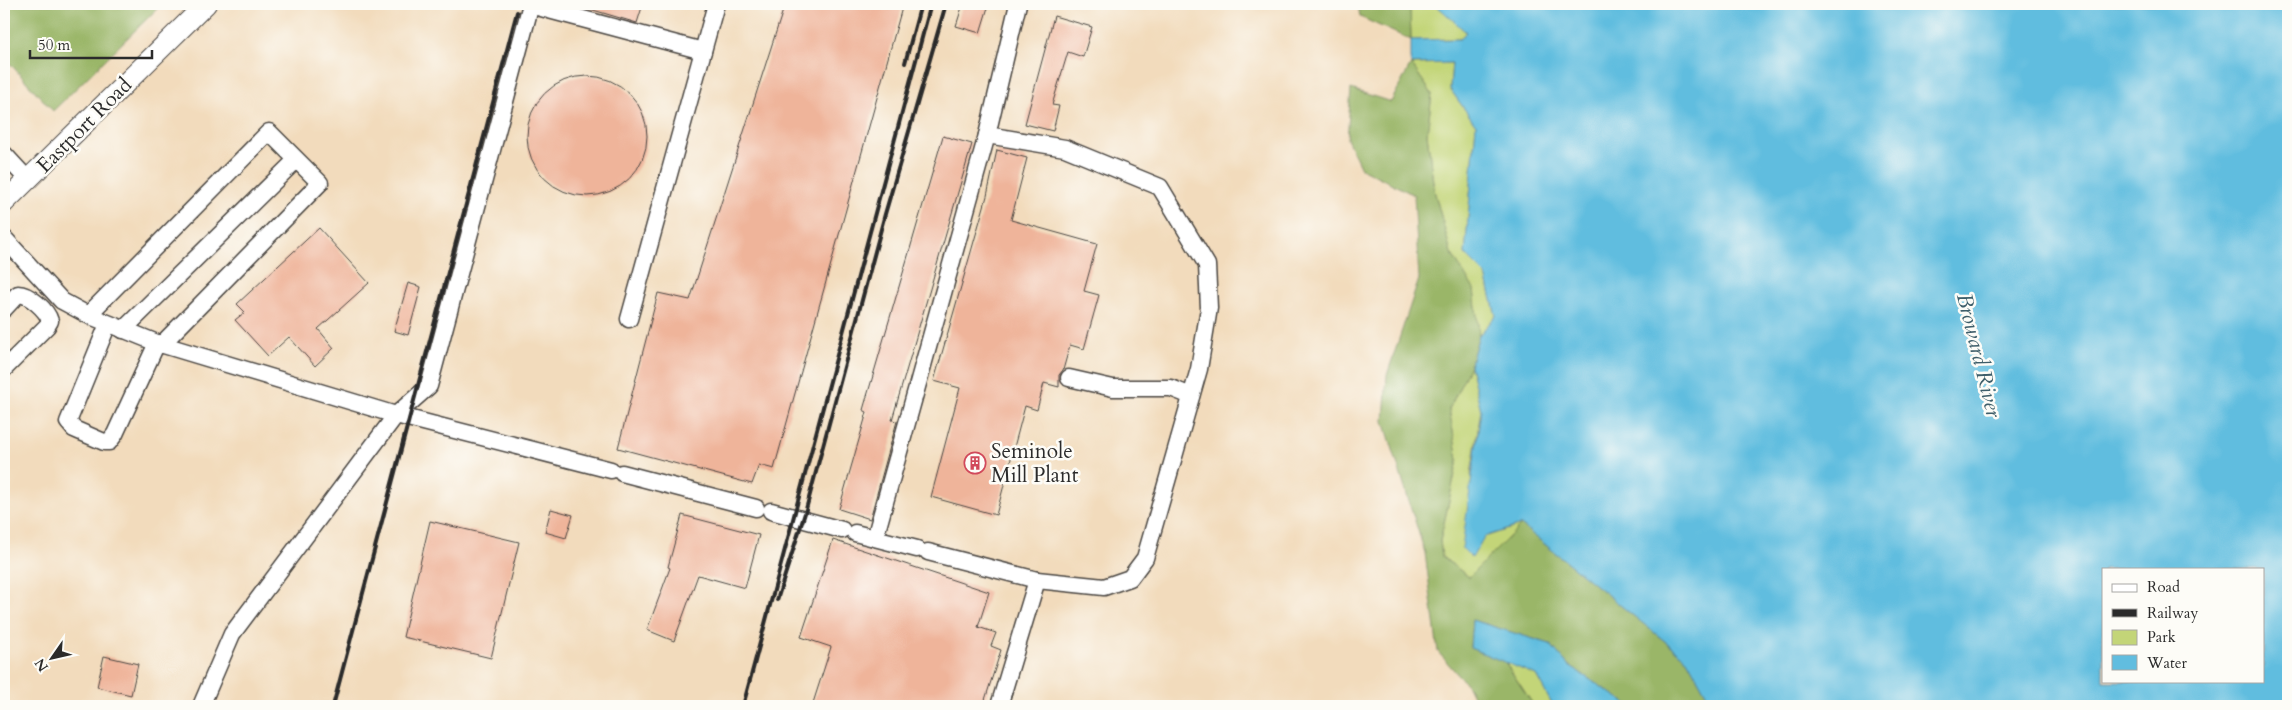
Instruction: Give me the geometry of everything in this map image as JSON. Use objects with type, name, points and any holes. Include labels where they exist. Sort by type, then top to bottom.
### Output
[{"type":"main road","name":"Eastport Road","points":[[4,203],[206,4]]},
{"type":"lane","points":[[629,319],[716,4]]},
{"type":"lane","points":[[876,538],[986,135],[1018,4]]},
{"type":"lane","points":[[201,706],[232,634],[396,415],[429,386],[530,5],[703,51]]},
{"type":"lane","points":[[88,315],[269,132],[320,183],[159,344],[116,434],[109,442],[104,442],[74,429],[68,422],[108,324]]},
{"type":"lane","points":[[4,238],[62,301],[108,324],[159,344],[396,415],[763,510],[1037,580],[1104,587],[1130,578],[1144,558],[1199,368],[1209,308],[1207,265],[1160,187],[1065,148],[986,135]]},
{"type":"lane","points":[[4,154],[28,180]]},
{"type":"lane","points":[[123,330],[296,160]]},
{"type":"lane","points":[[4,309],[18,294],[23,294],[45,313],[50,320],[4,369]]},
{"type":"lane","points":[[1069,378],[1108,387],[1171,388],[1191,396]]},
{"type":"lane","points":[[999,706],[1037,580]]},
{"type":"green space","points":[[4,4],[162,4],[53,111],[4,57]]},
{"type":"green space","points":[[1358,4],[1408,4],[1410,7],[1411,40],[1360,17]]},
{"type":"green space","points":[[1408,4],[1435,4],[1467,31],[1460,39],[1411,40],[1410,7]]},
{"type":"green space","points":[[1452,63],[1450,89],[1476,125],[1465,254],[1486,275],[1496,316],[1479,335],[1474,290],[1451,253],[1434,190],[1427,134],[1432,94],[1411,64]]},
{"type":"green space","points":[[1411,64],[1432,94],[1427,134],[1434,190],[1451,253],[1474,289],[1479,335],[1470,366],[1449,409],[1458,460],[1440,541],[1442,557],[1469,577],[1521,525],[1687,659],[1713,706],[1631,706],[1569,666],[1550,644],[1472,620],[1470,648],[1505,662],[1534,706],[1478,706],[1468,686],[1438,652],[1425,553],[1384,421],[1387,375],[1419,279],[1414,195],[1361,168],[1347,139],[1351,89],[1391,102]]},
{"type":"green space","points":[[1470,366],[1481,410],[1471,474],[1484,537],[1521,525],[1469,577],[1442,557],[1440,541],[1458,460],[1449,409]]},
{"type":"green space","points":[[1505,662],[1536,675],[1553,706],[1534,706]]},
{"type":"water","name":"Broward River","points":[[1435,4],[2288,4],[2288,706],[1713,706],[1687,659],[1521,525],[1484,537],[1472,558],[1462,548],[1481,410],[1470,366],[1479,335],[1496,316],[1486,275],[1465,254],[1476,125],[1450,89],[1452,63],[1411,64],[1411,40],[1460,39],[1466,32]]},
{"type":"water","points":[[1472,620],[1550,644],[1569,666],[1631,706],[1553,706],[1536,675],[1470,648]]},
{"type":"building","points":[[583,4],[643,4],[637,23],[583,7]]},
{"type":"building","points":[[785,4],[903,4],[774,469],[759,465],[752,484],[618,448],[658,293],[690,300]]},
{"type":"building","points":[[963,4],[989,4],[980,33],[956,26]]},
{"type":"building","points":[[1054,16],[1092,27],[1083,57],[1068,52],[1052,105],[1059,106],[1053,131],[1025,124]]},
{"type":"building","points":[[587,76],[610,80],[629,94],[643,113],[647,136],[643,159],[629,178],[610,192],[587,196],[564,192],[545,178],[531,159],[527,136],[531,113],[545,94],[564,80]]},
{"type":"building","points":[[943,136],[972,144],[892,420],[897,421],[870,519],[839,509],[867,412],[863,410]]},
{"type":"building","points":[[997,150],[1027,158],[1011,220],[1097,244],[1084,291],[1099,295],[1084,349],[1070,345],[1063,370],[1059,375],[1059,387],[1044,383],[1037,410],[1025,406],[996,515],[931,497],[960,388],[934,381],[987,196]]},
{"type":"building","points":[[319,228],[369,283],[318,329],[334,348],[315,366],[289,337],[268,356],[235,320],[245,312],[237,304]]},
{"type":"building","points":[[408,283],[421,287],[408,335],[394,331]]},
{"type":"building","points":[[551,509],[573,515],[566,538],[545,532]]},
{"type":"building","points":[[682,515],[759,535],[745,588],[698,575],[674,641],[647,630],[670,568],[668,567]]},
{"type":"building","points":[[430,521],[519,542],[491,658],[403,637]]},
{"type":"building","points":[[833,540],[989,592],[978,627],[996,633],[991,646],[1001,650],[983,706],[821,706],[813,703],[831,647],[801,637]]},
{"type":"building","points":[[104,656],[138,664],[131,695],[97,687]]},
{"type":"railway","points":[[905,63],[921,4]]},
{"type":"railway","points":[[743,706],[931,4]]},
{"type":"railway","points":[[777,600],[805,513],[885,214],[946,4]]},
{"type":"railway","points":[[333,706],[517,12]]},
{"type":"place","name":"Seminole Mill Plant","points":[[975,463]]}]
